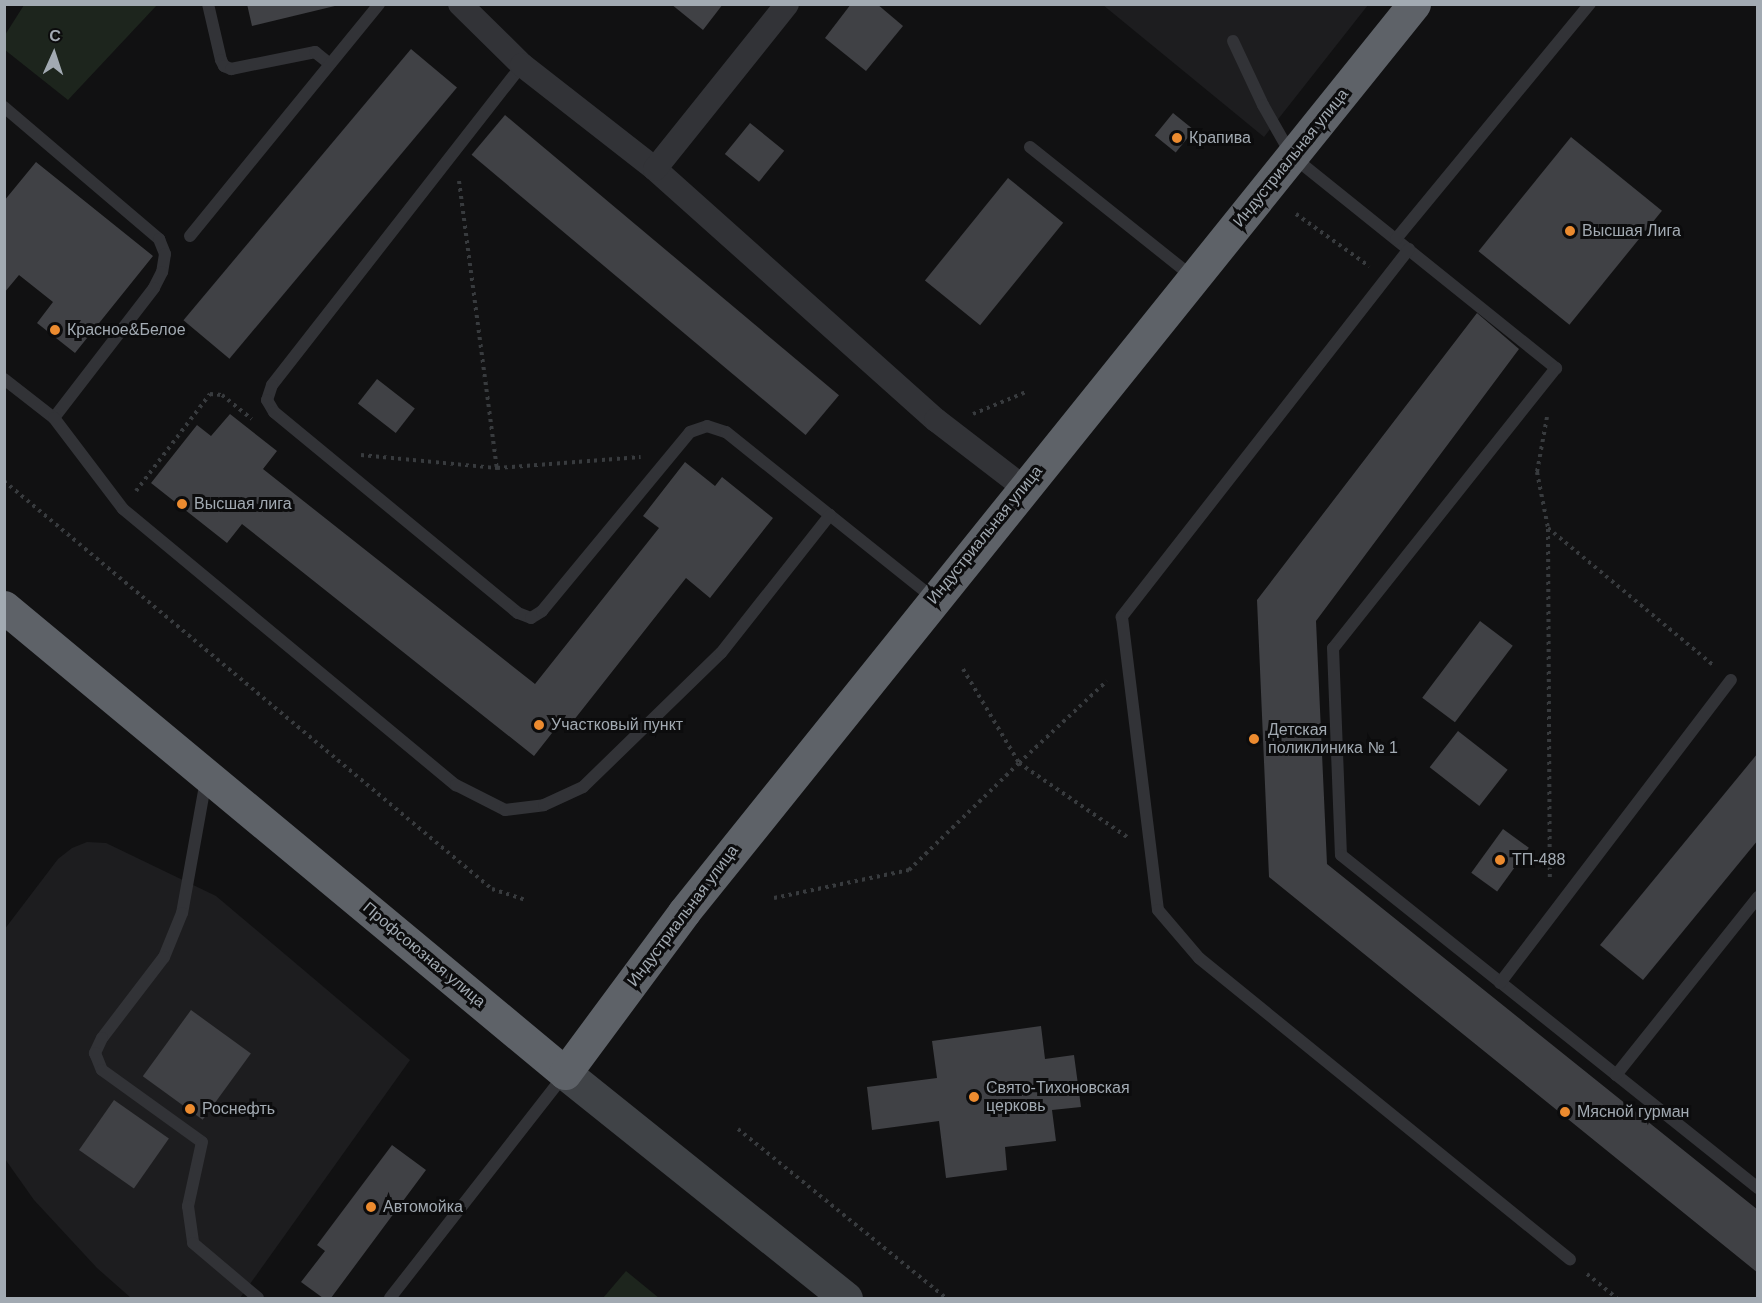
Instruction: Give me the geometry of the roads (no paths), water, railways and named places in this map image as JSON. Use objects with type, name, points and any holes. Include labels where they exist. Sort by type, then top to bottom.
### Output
[{"type":"highway","name":"Индустриальная улица","points":[[565,1073],[684,912],[1023,487],[1414,4]]},
{"type":"highway","name":"Профсоюзная улица","points":[[4,607],[207,773],[565,1073]]},
{"type":"main road","name":"Профсоюзная улица","points":[[565,1073],[846,1299]]},
{"type":"street","points":[[460,4],[522,65],[655,170],[936,420],[1023,487]]},
{"type":"street","points":[[655,170],[787,4]]},
{"type":"lane","points":[[208,4],[224,66],[231,69],[315,52],[330,64]]},
{"type":"lane","points":[[190,236],[379,4]]},
{"type":"lane","points":[[1396,239],[1590,4]]},
{"type":"lane","points":[[1233,41],[1263,105],[1292,156],[1556,368],[1334,648],[1341,855],[1758,1188]]},
{"type":"lane","points":[[522,65],[272,385],[267,400],[274,412],[518,613],[531,618],[542,611],[690,432],[707,426],[726,432],[934,599]]},
{"type":"lane","points":[[4,107],[159,239],[165,254],[162,272],[154,288],[54,418]]},
{"type":"lane","points":[[1030,147],[1194,278]]},
{"type":"lane","points":[[1409,249],[1122,617],[1158,910],[1199,958],[1570,1260]]},
{"type":"lane","points":[[4,379],[54,418],[123,508],[456,785],[505,810],[544,805],[583,787],[721,652],[830,515]]},
{"type":"lane","points":[[1500,983],[1731,680]]},
{"type":"lane","points":[[207,773],[183,913],[164,957],[102,1038],[95,1053],[102,1070],[202,1142],[188,1206],[193,1243],[258,1299]]},
{"type":"lane","points":[[1616,1076],[1758,897]]},
{"type":"lane","points":[[390,1299],[565,1073]]},
{"type":"place","name":"Крапива","points":[[1177,138]]},
{"type":"place","name":"Высшая Лига","points":[[1570,231]]},
{"type":"place","name":"Красное&Белое","points":[[55,330]]},
{"type":"place","name":"Высшая лига","points":[[182,504]]},
{"type":"place","name":"Участковый пункт","points":[[539,725]]},
{"type":"place","name":"Детская поликлиника № 1","points":[[1254,739]]},
{"type":"place","name":"ТП-488","points":[[1500,860]]},
{"type":"place","name":"Свято-Тихоновская церковь","points":[[974,1097]]},
{"type":"place","name":"Роснефть","points":[[190,1109]]},
{"type":"place","name":"Мясной гурман","points":[[1565,1112]]},
{"type":"place","name":"Автомойка","points":[[371,1207]]}]
